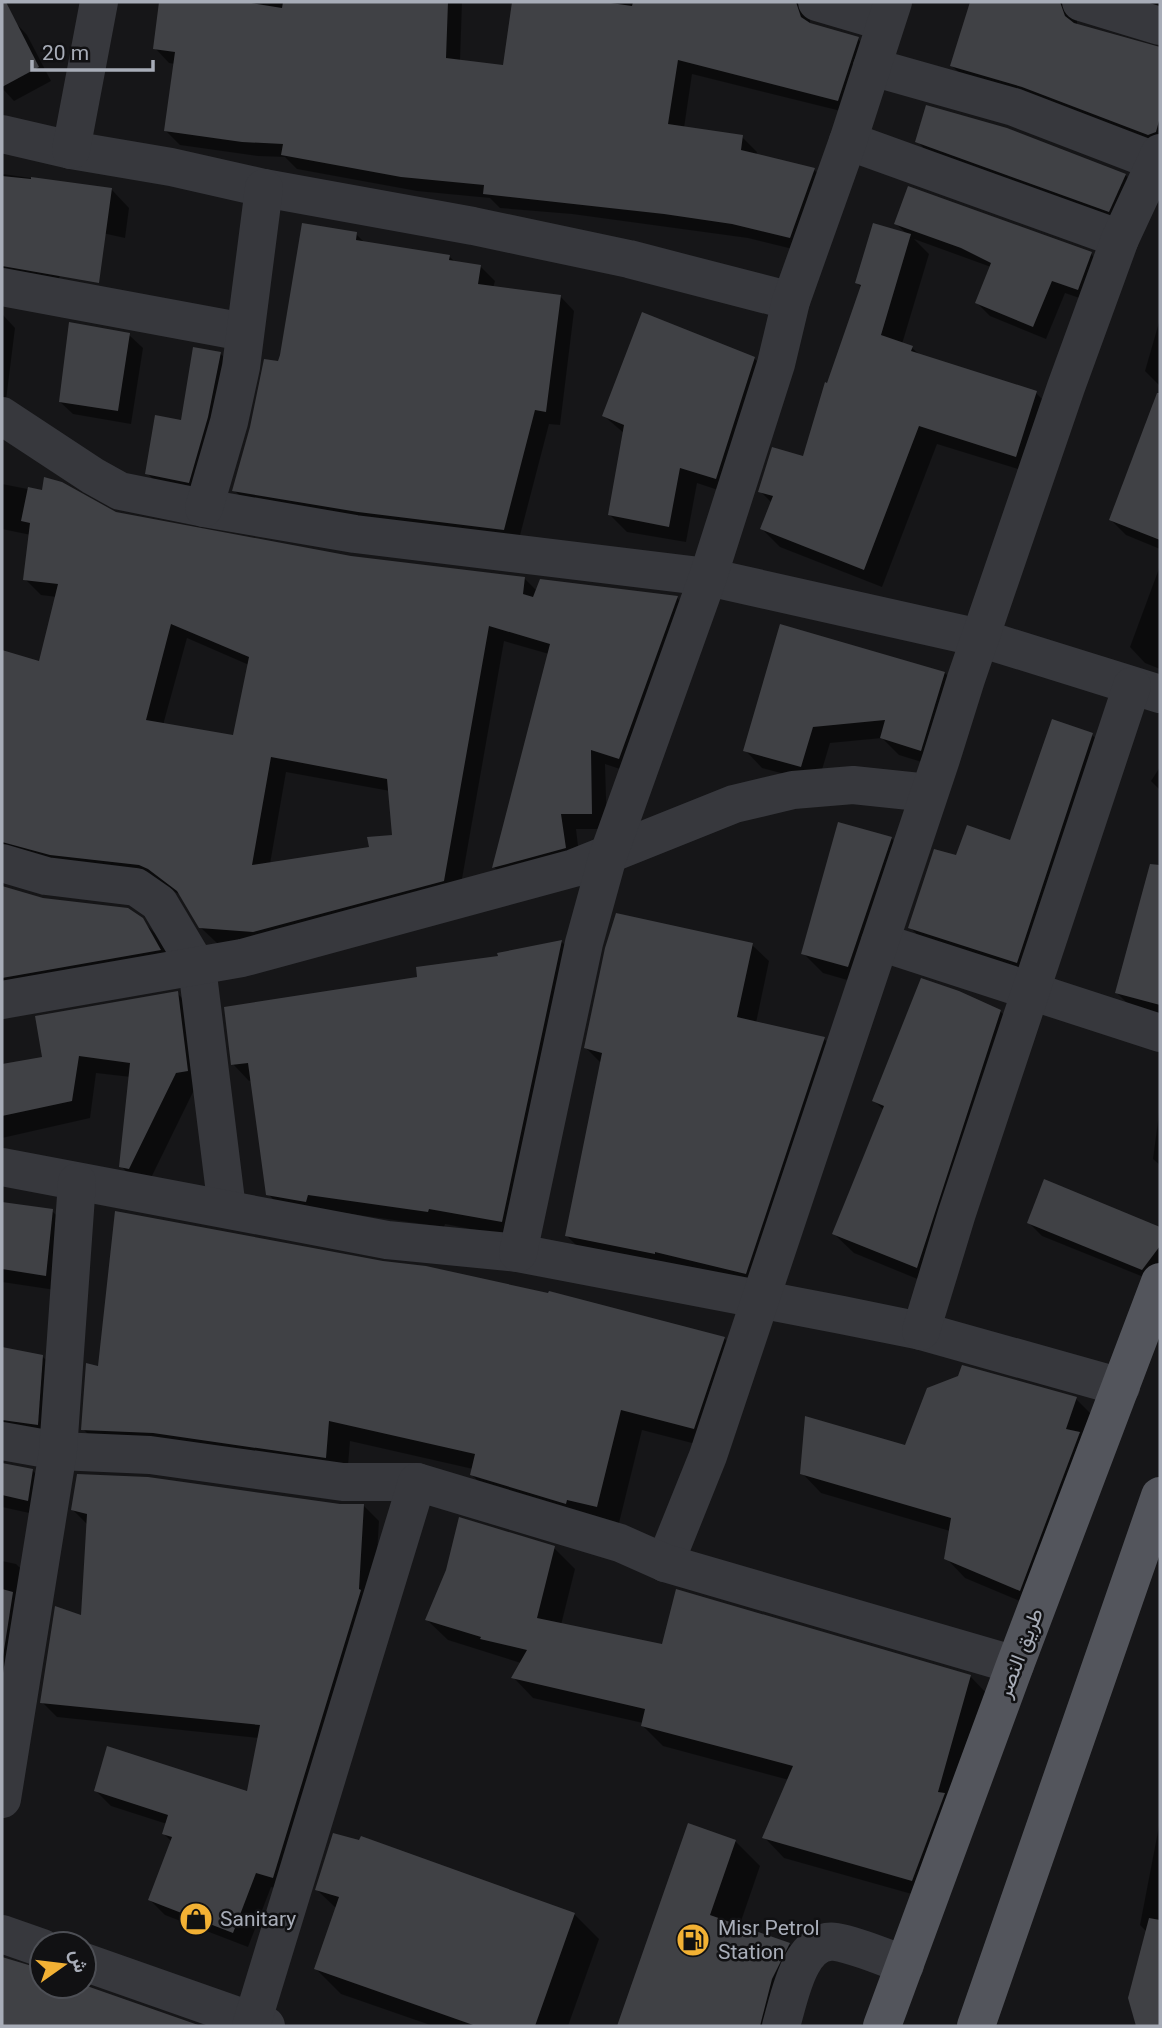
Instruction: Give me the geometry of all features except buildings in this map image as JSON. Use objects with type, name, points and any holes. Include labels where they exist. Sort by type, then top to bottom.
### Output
[{"type":"main road","name":"طريق النصر","points":[[883,2026],[1015,1665],[1160,1282]]},
{"type":"main road","points":[[976,2026],[1160,1496]]},
{"type":"street","points":[[71,150],[99,2]]},
{"type":"street","points":[[518,1253],[584,943],[608,856],[708,577],[776,364],[791,301],[848,141],[889,12],[817,2]]},
{"type":"street","points":[[1081,2],[1160,26]]},
{"type":"street","points":[[666,1563],[708,1456],[762,1301],[980,638],[1066,387],[1120,239],[1159,157],[1014,107],[872,67]]},
{"type":"street","points":[[2,134],[71,150],[171,167],[264,188],[473,226],[629,259],[791,301]]},
{"type":"street","points":[[848,141],[1120,239]]},
{"type":"street","points":[[204,508],[229,422],[240,367],[264,188]]},
{"type":"street","points":[[2,287],[244,332]]},
{"type":"street","points":[[2,416],[81,469],[120,491],[355,534],[708,577],[980,638],[1146,690],[1031,992],[921,1331]]},
{"type":"street","points":[[2,1000],[197,967],[268,951],[574,868],[734,804],[793,790],[853,785],[929,793]]},
{"type":"street","points":[[2,863],[46,876],[136,887],[159,903],[197,967],[227,1209]]},
{"type":"street","points":[[880,942],[1160,1033]]},
{"type":"street","points":[[2,1167],[387,1240],[518,1253],[921,1331],[1122,1387]]},
{"type":"street","points":[[2,1799],[58,1451],[78,1182]]},
{"type":"street","points":[[2,1441],[58,1451],[150,1455],[343,1482],[416,1482],[620,1543],[666,1563],[1015,1665]]},
{"type":"street","points":[[98,1967],[257,2025],[416,1482]]},
{"type":"street","points":[[2,1934],[28,1943]]},
{"type":"street","points":[[780,2026],[801,1963],[820,1943],[839,1942],[905,1965]]},
{"type":"place","name":"Sanitary","points":[[196,1919]]},
{"type":"place","name":"Misr Petrol Station","points":[[693,1940]]}]
